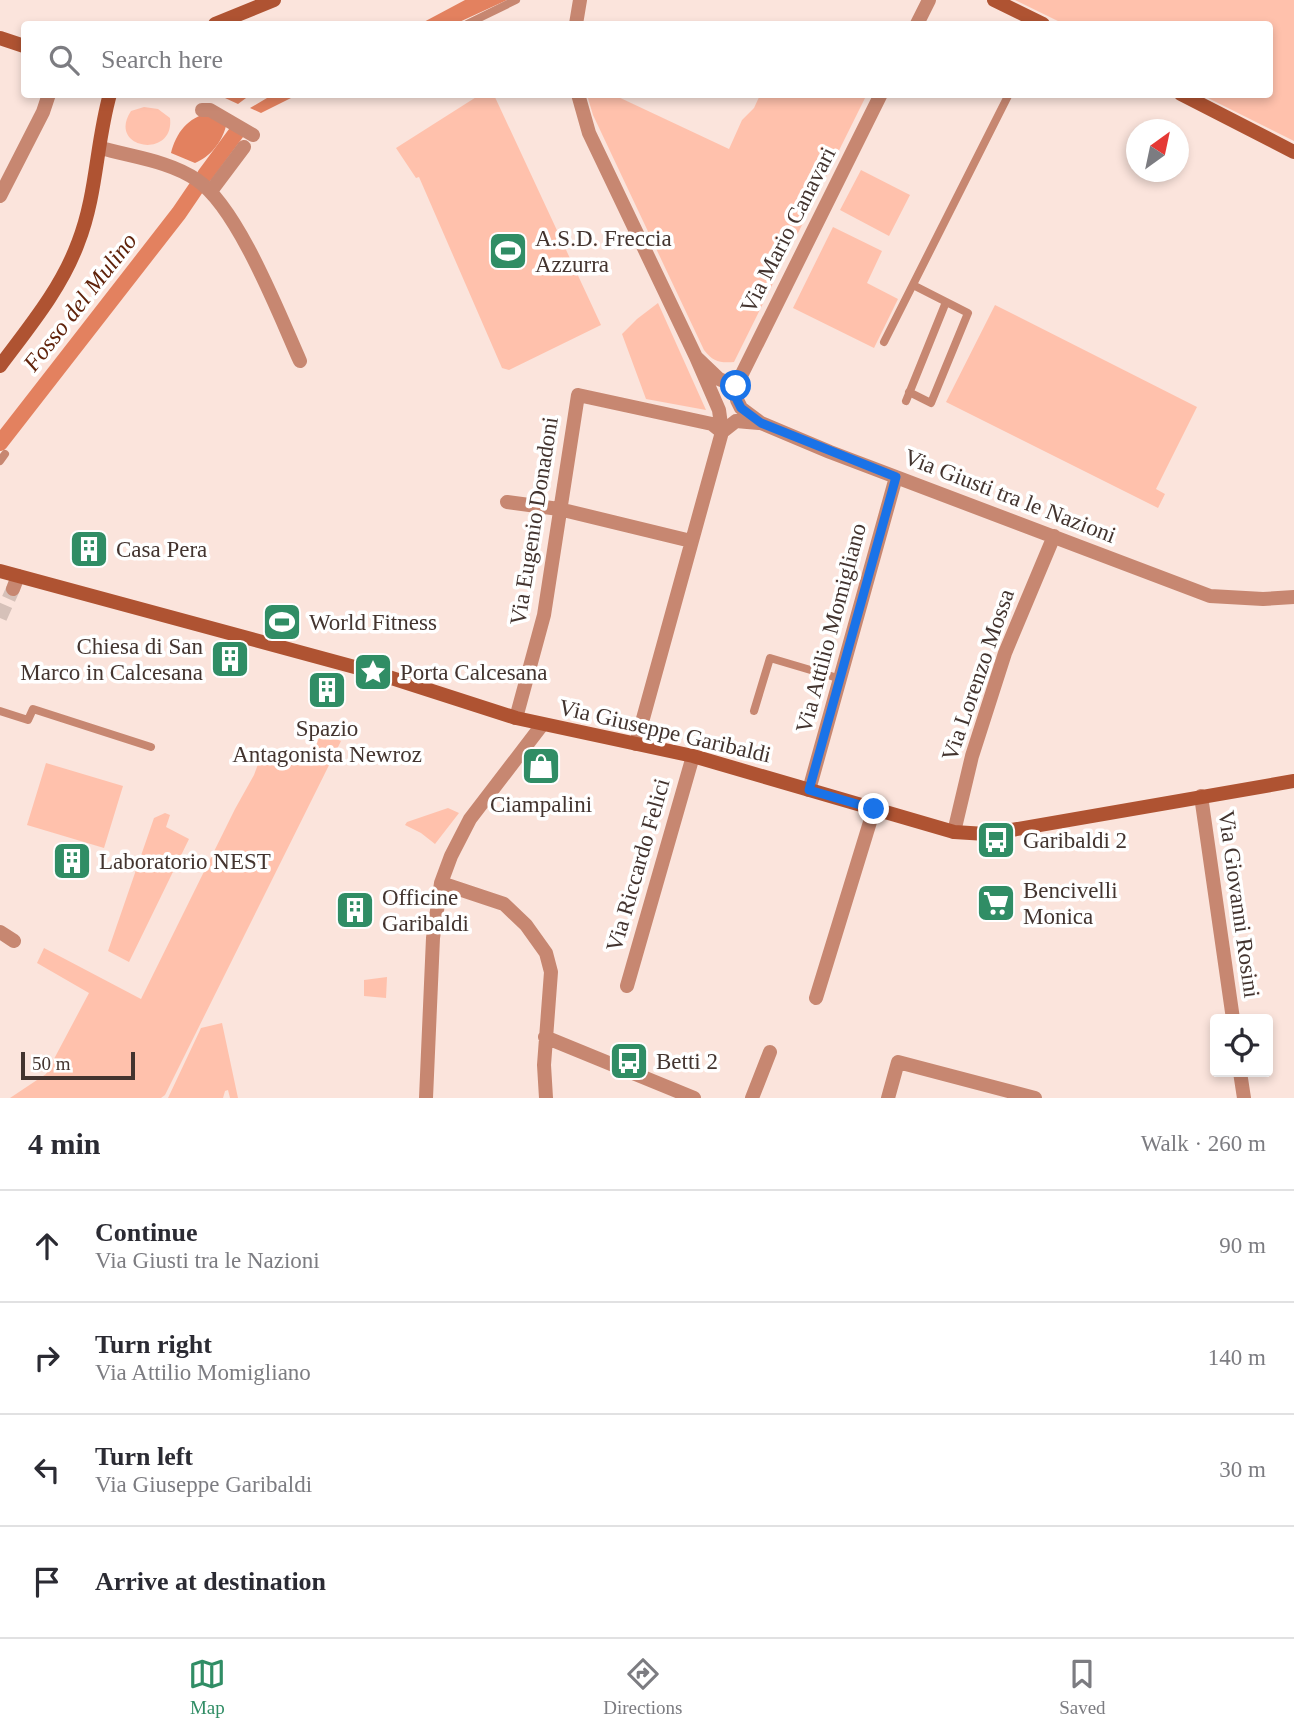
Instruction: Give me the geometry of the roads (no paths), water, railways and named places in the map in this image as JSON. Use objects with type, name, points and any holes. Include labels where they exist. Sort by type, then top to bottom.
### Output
[{"type":"street","points":[[222,21],[274,0]]},
{"type":"street","points":[[576,21],[580,0]]},
{"type":"street","points":[[918,21],[929,0]]},
{"type":"street","points":[[994,0],[1037,21]]},
{"type":"street","points":[[0,38],[21,45]]},
{"type":"street","points":[[0,196],[48,98]]},
{"type":"street","points":[[0,366],[51,298],[73,256],[89,209],[109,98]]},
{"type":"street","points":[[579,98],[589,133],[696,357],[719,411],[722,432],[636,744]]},
{"type":"street","name":"Via Mario Canavari","points":[[736,386],[879,98]]},
{"type":"street","points":[[1189,98],[1294,152]]},
{"type":"street","points":[[202,110],[210,110],[248,141],[209,189]]},
{"type":"street","points":[[101,148],[155,162],[187,174],[209,189],[220,201],[256,264],[300,361]]},
{"type":"street","points":[[696,357],[712,374],[736,386]]},
{"type":"street","name":"Via Giusti tra le Nazioni","points":[[736,386],[737,400],[741,408],[761,423],[1210,596],[1263,599],[1294,597]]},
{"type":"street","name":"Via Eugenio Donadoni","points":[[516,718],[544,615],[579,395],[712,424],[722,432]]},
{"type":"street","points":[[722,432],[736,421],[761,423]]},
{"type":"street","name":"Via Attilio Momigliano","points":[[809,790],[896,477]]},
{"type":"street","points":[[507,502],[559,509],[691,541]]},
{"type":"street","name":"Via Lorenzo Mossa","points":[[954,832],[972,756],[1005,653],[1054,536]]},
{"type":"street","name":"Via Giuseppe Garibaldi","points":[[0,571],[16,583],[373,672],[542,725],[693,756],[954,832],[986,834],[1294,781]]},
{"type":"street","points":[[426,1098],[433,938],[441,883],[451,856],[470,820],[542,725]]},
{"type":"street","name":"Via Riccardo Felici","points":[[626,986],[693,756]]},
{"type":"street","name":"Via Giovanni Rosini","points":[[1201,796],[1232,1014]]},
{"type":"street","points":[[816,999],[874,809]]},
{"type":"street","points":[[441,883],[504,904],[526,925],[550,961],[544,1065],[546,1098]]},
{"type":"street","points":[[0,932],[14,941]]},
{"type":"street","points":[[545,1037],[694,1098]]},
{"type":"street","points":[[752,1098],[769,1052]]},
{"type":"street","points":[[888,1098],[898,1062],[1035,1098]]},
{"type":"street","points":[[1241,1077],[1244,1098]]},
{"type":"lane","points":[[473,21],[516,0]]},
{"type":"lane","points":[[884,342],[1007,98]]},
{"type":"lane","points":[[913,285],[968,313],[931,403],[908,396],[946,302]]},
{"type":"lane","points":[[754,711],[770,658],[841,679]]},
{"type":"lane","points":[[0,711],[28,720],[33,709],[151,747]]},
{"type":"waterway","name":"Fosso del Mulino","points":[[205,175],[239,129]]},
{"type":"waterway","name":"Fosso del Mulino","points":[[0,443],[196,188]]},
{"type":"tunnel","points":[[0,618],[13,589]]},
{"type":"place","name":"A.S.D. Freccia Azzurra","points":[[508,251]]},
{"type":"place","name":"Casa Pera","points":[[89,549]]},
{"type":"place","name":"World Fitness","points":[[282,622]]},
{"type":"place","name":"Chiesa di San Marco in Calcesana","points":[[230,659]]},
{"type":"place","name":"Porta Calcesana","points":[[373,672]]},
{"type":"place","name":"Spazio Antagonista Newroz","points":[[327,690]]},
{"type":"place","name":"Ciampalini","points":[[541,766]]},
{"type":"place","name":"Garibaldi 2","points":[[996,840]]},
{"type":"place","name":"Laboratorio NEST","points":[[72,861]]},
{"type":"place","name":"Bencivelli Monica","points":[[996,903]]},
{"type":"place","name":"Officine Garibaldi","points":[[355,910]]},
{"type":"place","name":"Betti 2","points":[[629,1061]]}]
